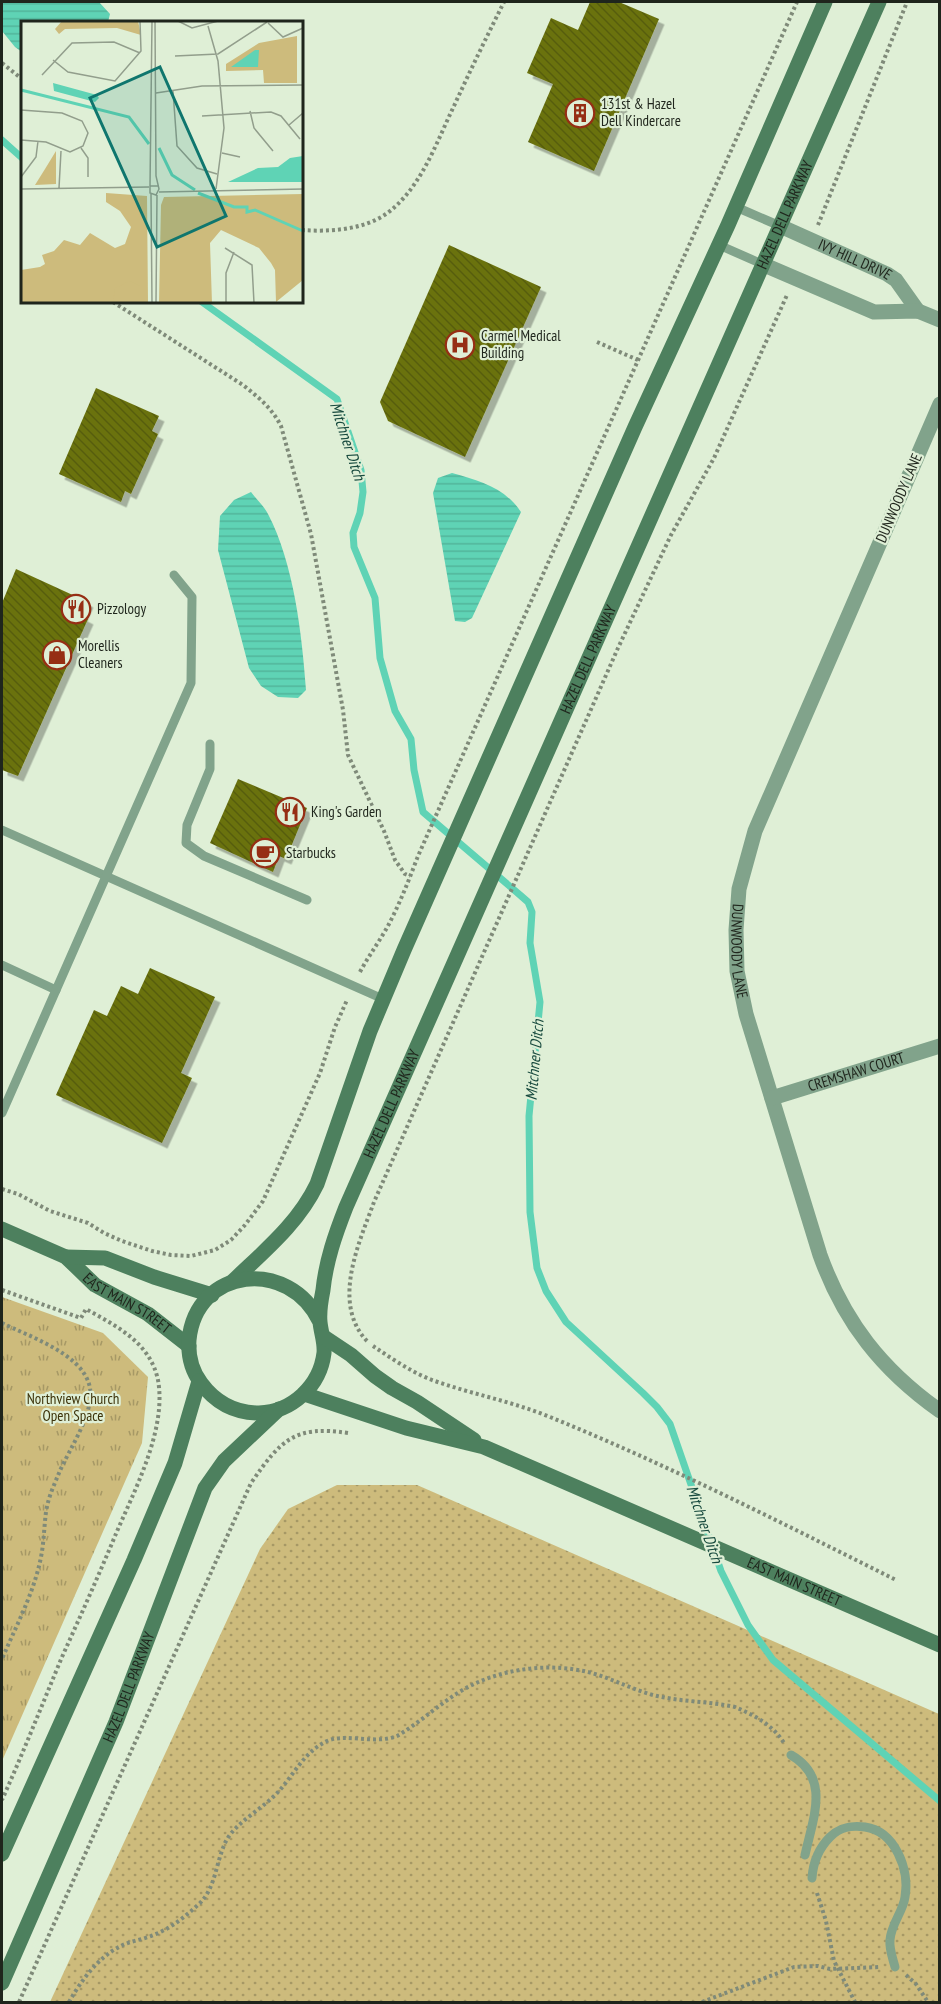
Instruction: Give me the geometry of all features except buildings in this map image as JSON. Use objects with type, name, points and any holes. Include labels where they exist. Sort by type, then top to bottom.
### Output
[{"type":"main road","points":[[232,1282],[255,1278],[267,1279],[289,1287],[308,1302],[320,1322],[324,1337],[324,1353],[320,1368],[314,1382],[291,1404],[266,1412],[240,1411],[216,1400],[199,1381],[193,1369],[189,1346],[197,1312],[212,1294],[232,1282],[293,1222],[311,1197],[383,999],[825,2]]},
{"type":"main road","name":"HAZEL DELL PARKWAY","points":[[320,1322],[325,1271],[332,1243],[476,909],[879,2]]},
{"type":"main road","name":"EAST MAIN STREET","points":[[2,1229],[66,1257],[95,1285],[148,1314],[189,1346]]},
{"type":"main road","name":"EAST MAIN STREET","points":[[66,1257],[105,1258],[154,1278],[212,1294]]},
{"type":"main road","name":"EAST MAIN STREET","points":[[324,1337],[392,1388],[484,1447]]},
{"type":"main road","points":[[2,1854],[175,1463],[199,1381]]},
{"type":"main road","name":"EAST MAIN STREET","points":[[304,1394],[406,1428],[484,1447],[939,1646]]},
{"type":"main road","name":"HAZEL DELL PARKWAY","points":[[2,1983],[116,1722],[205,1488],[224,1461],[279,1409]]},
{"type":"street","name":"IVY HILL DRIVE","points":[[780,226],[887,274],[896,280],[918,311]]},
{"type":"street","points":[[762,264],[874,312],[918,311],[939,320]]},
{"type":"street","name":"DUNWOODY LANE","points":[[939,404],[755,831],[742,871],[736,919],[737,971],[746,1014],[820,1255],[834,1291],[861,1335],[880,1359],[899,1379],[939,1411]]},
{"type":"street","name":"CREMSHAW COURT","points":[[772,1098],[939,1046]]},
{"type":"lane","points":[[736,207],[780,226]]},
{"type":"lane","points":[[719,244],[762,264]]},
{"type":"lane","points":[[2,1113],[190,682],[192,597],[174,575]]},
{"type":"lane","points":[[210,744],[210,769],[187,825],[186,843],[204,856],[307,900]]},
{"type":"lane","points":[[2,830],[383,999]]},
{"type":"lane","points":[[2,965],[56,990]]},
{"type":"lane","points":[[791,1755],[804,1764],[811,1773],[817,1798],[805,1855]]},
{"type":"lane","points":[[812,1878],[813,1865],[820,1851],[839,1829],[853,1826],[868,1828],[880,1833],[889,1841],[899,1856],[906,1884],[905,1899],[894,1923],[890,1940],[895,1968]]},
{"type":"path","points":[[303,230],[332,231],[356,226],[384,215],[402,200],[425,166],[504,2]]},
{"type":"path","points":[[364,964],[392,918],[797,2]]},
{"type":"path","points":[[824,213],[907,2]]},
{"type":"path","points":[[2,63],[21,78]]},
{"type":"path","points":[[783,302],[714,458],[655,567],[363,1231],[350,1282],[352,1312],[358,1329],[373,1347],[430,1380],[520,1405],[737,1500],[897,1580]]},
{"type":"path","points":[[115,303],[243,385],[275,414],[311,534],[343,710],[348,755],[384,831],[395,860],[405,874],[410,876]]},
{"type":"path","points":[[597,342],[638,360]]},
{"type":"path","points":[[2,1189],[65,1216],[88,1223],[122,1241],[152,1251],[190,1256],[214,1250],[231,1240],[262,1201],[320,1073],[341,1015]]},
{"type":"path","points":[[2,1290],[81,1318],[86,1308],[127,1333],[147,1353],[152,1364],[157,1378],[159,1405],[153,1440],[129,1504],[2,1800]]},
{"type":"path","points":[[2,1323],[64,1354],[83,1372],[89,1384],[90,1404],[48,1501],[42,1556],[35,1580],[2,1659]]},
{"type":"path","points":[[20,2002],[251,1483],[273,1453],[288,1440],[306,1432],[320,1430],[348,1433]]},
{"type":"path","points":[[69,2002],[86,1977],[106,1956],[121,1946],[153,1935],[180,1921],[202,1901],[209,1890],[221,1851],[230,1836],[279,1791],[298,1765],[317,1747],[333,1739],[368,1741],[397,1736],[452,1697],[489,1677],[531,1668],[554,1667],[589,1672],[662,1697],[735,1707],[768,1725],[781,1738],[791,1755]]},
{"type":"path","points":[[812,1878],[838,1969],[855,2002]]},
{"type":"path","points":[[702,2002],[794,1967],[818,1966],[838,1969]]},
{"type":"green space","name":"Northview Church Open Space","points":[[2,1297],[103,1333],[148,1377],[142,1443],[2,1761]]},
{"type":"green space","points":[[337,1485],[417,1485],[939,1714],[939,2002],[50,2002],[260,1549],[288,1509]]},
{"type":"water","points":[[2,2],[99,2],[110,14],[108,21],[21,21],[21,51],[2,31]]},
{"type":"water","points":[[452,473],[491,486],[507,496],[521,512],[472,618],[465,622],[455,621],[433,493],[438,478]]},
{"type":"water","points":[[251,492],[268,514],[277,534],[290,577],[299,623],[306,690],[298,698],[278,697],[261,686],[249,668],[218,550],[220,516],[234,500]]},
{"type":"waterway","name":"Mitchner Ditch","points":[[2,140],[21,157]]},
{"type":"waterway","name":"Mitchner Ditch","points":[[203,303],[337,399],[361,470],[363,492],[360,513],[353,533],[354,547],[375,598],[380,658],[395,711],[411,739],[414,770],[423,812],[528,902],[532,912],[530,943],[540,1002],[529,1116],[530,1212],[537,1268],[546,1291],[566,1322],[643,1393],[670,1424],[721,1571],[748,1625],[773,1660],[940,1801]]},
{"type":"place","name":"131st & Hazel Dell Kindercare","points":[[580,113]]},
{"type":"place","name":"Carmel Medical Building","points":[[460,345]]},
{"type":"place","name":"Pizzology","points":[[76,609]]},
{"type":"place","name":"Morellis Cleaners","points":[[57,655]]},
{"type":"place","name":"King's Garden","points":[[290,812]]},
{"type":"place","name":"Starbucks","points":[[265,853]]}]
